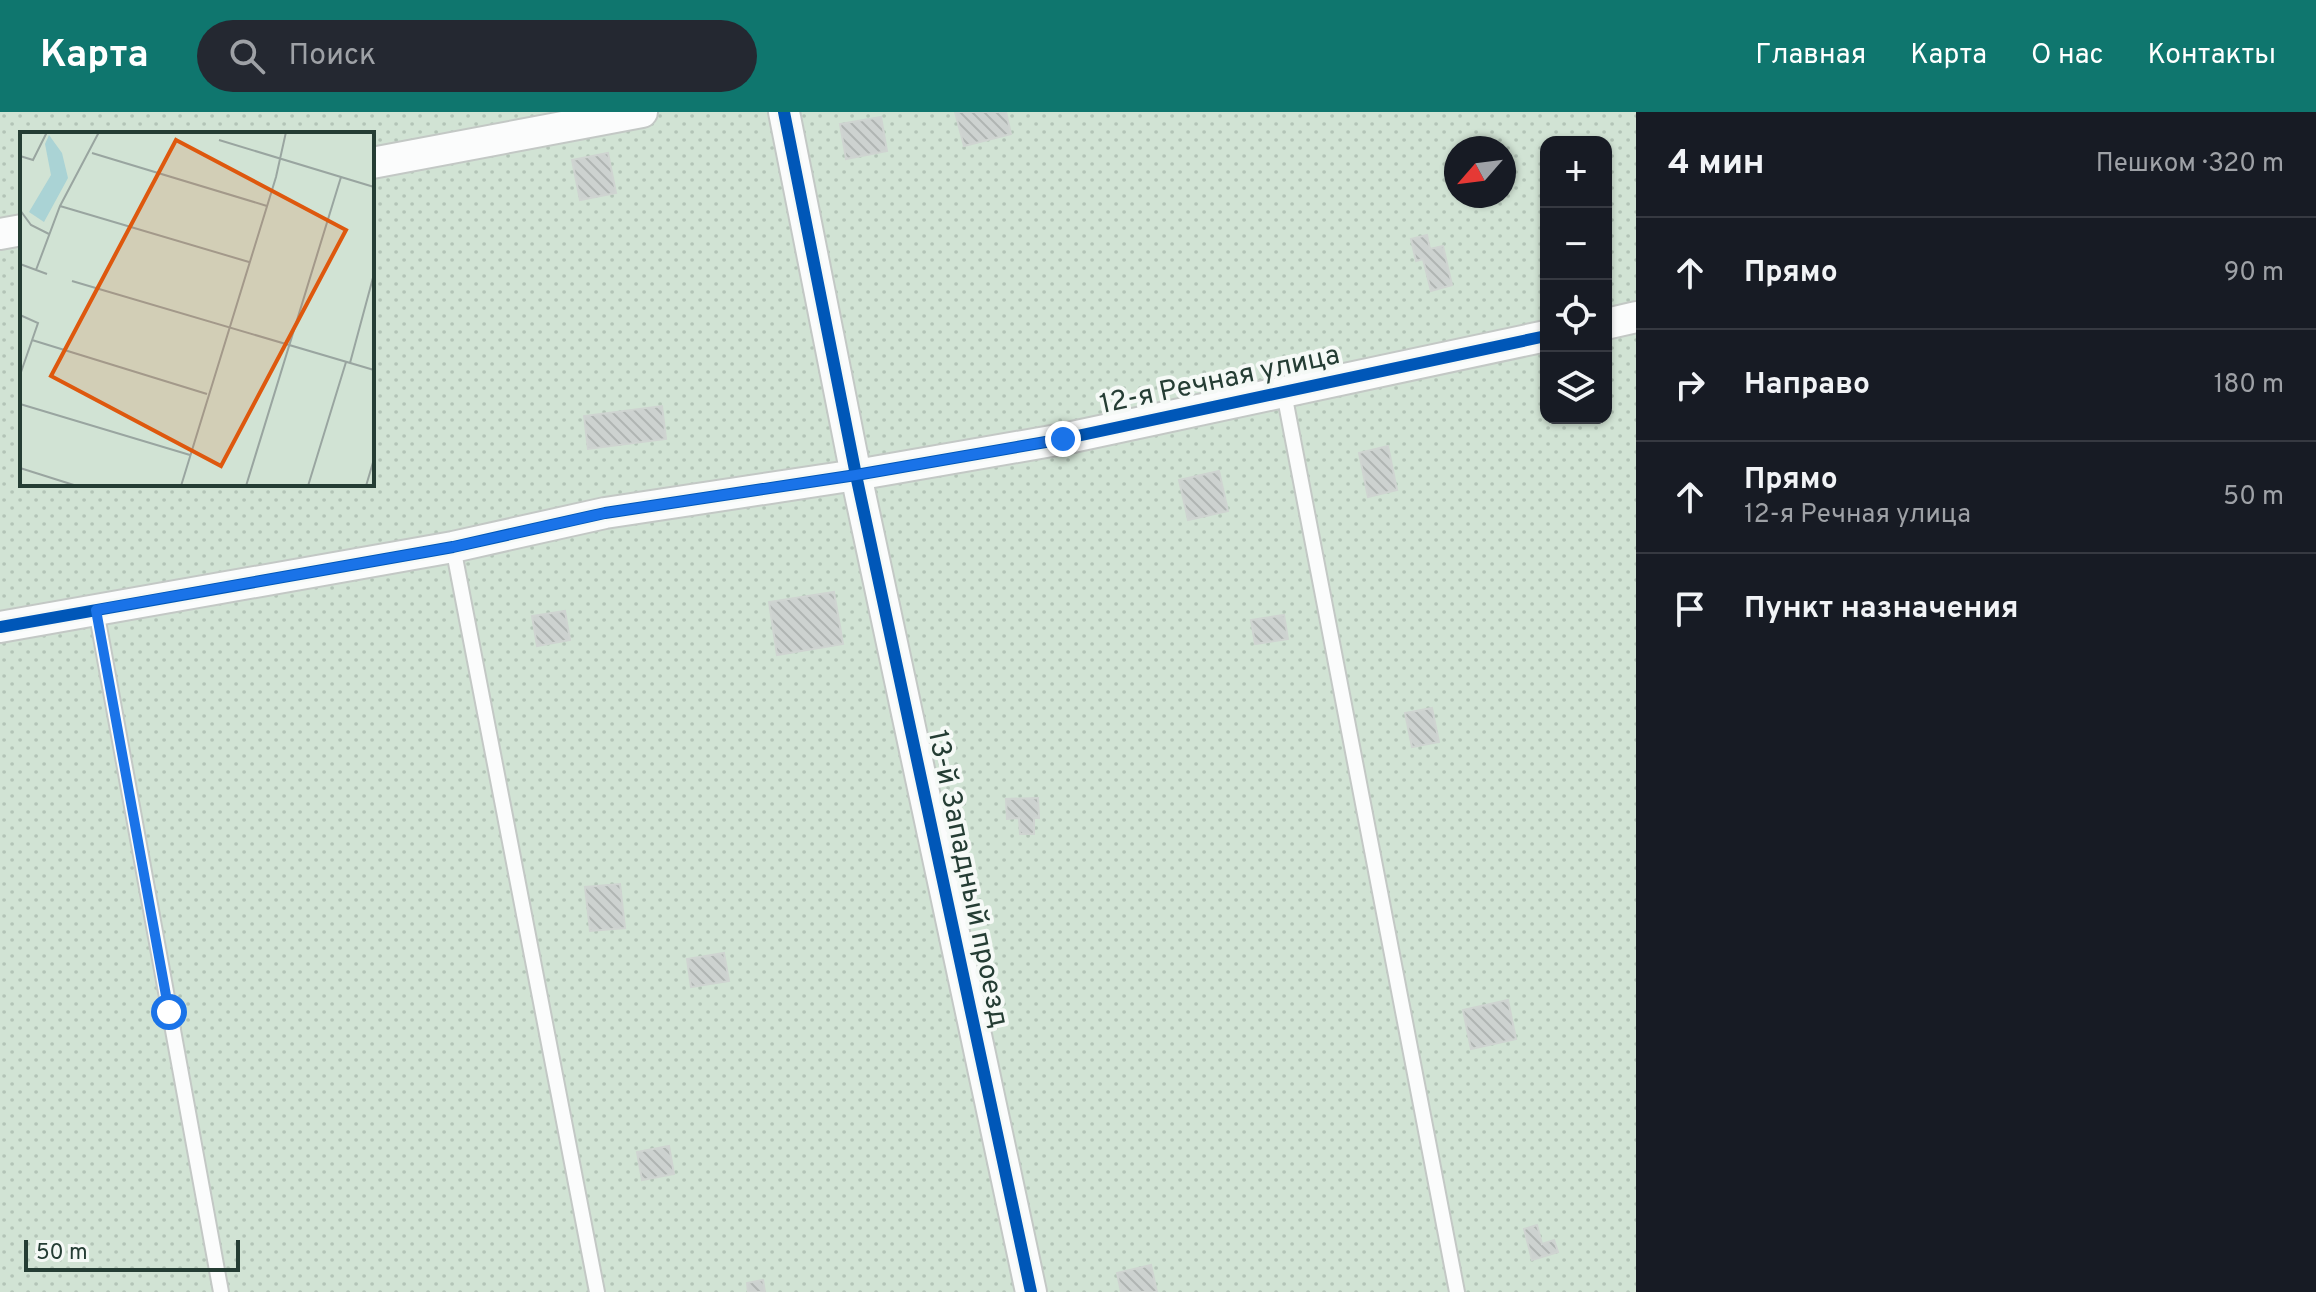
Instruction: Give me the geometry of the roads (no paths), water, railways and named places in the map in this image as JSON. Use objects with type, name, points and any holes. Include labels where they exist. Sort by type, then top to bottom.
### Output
[{"type":"street","points":[[374,163],[642,112]]},
{"type":"street","name":"13-й Западный проезд","points":[[784,112],[856,475],[1031,1292]]},
{"type":"street","points":[[0,234],[20,230]]},
{"type":"street","points":[[1612,323],[1636,317]]},
{"type":"street","name":"12-я Речная улица","points":[[0,627],[453,547],[605,513],[856,475],[1063,439],[1540,337]]},
{"type":"lane","points":[[1284,393],[1457,1292]]},
{"type":"lane","points":[[453,547],[597,1292]]},
{"type":"lane","points":[[96,610],[221,1292]]}]
